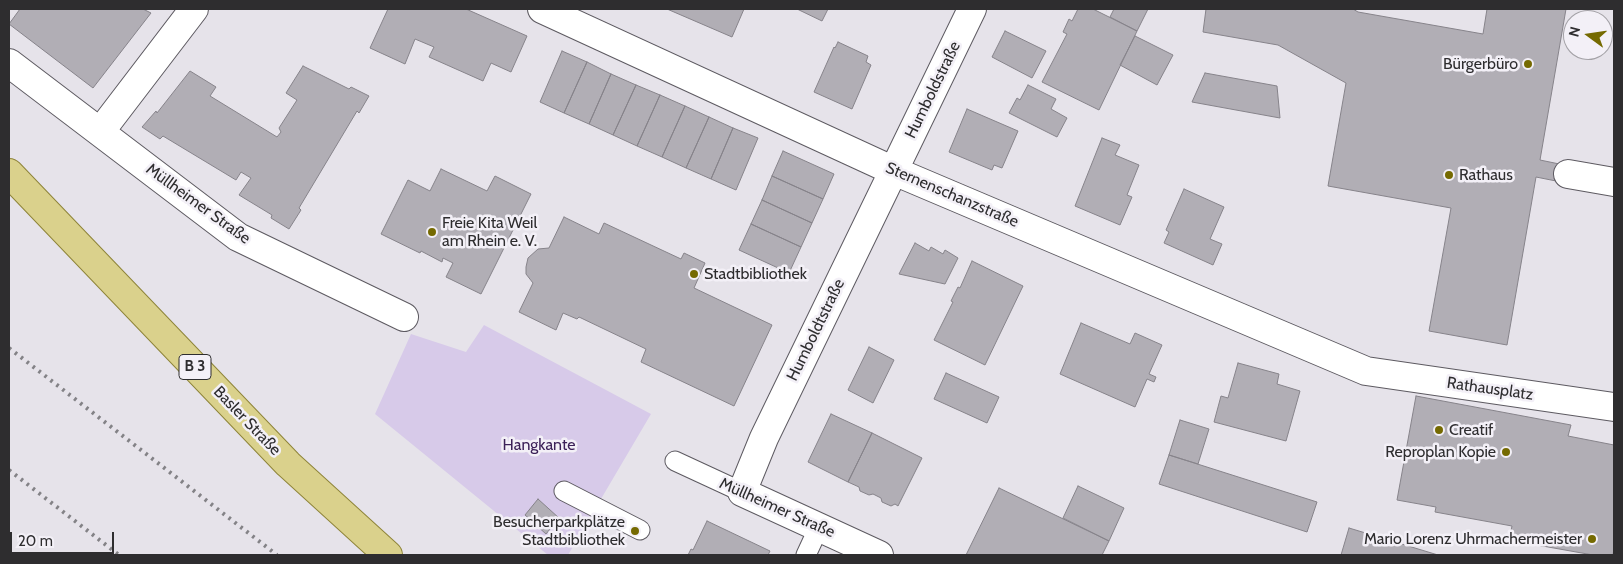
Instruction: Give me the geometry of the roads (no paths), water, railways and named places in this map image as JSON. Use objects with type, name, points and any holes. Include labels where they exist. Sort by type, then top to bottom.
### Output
[{"type":"main road","name":"Basler Straße","points":[[9,173],[288,464],[388,555]]},
{"type":"street","points":[[100,132],[194,9]]},
{"type":"street","name":"Sternenschanzstraße","points":[[542,9],[894,171],[1366,371]]},
{"type":"street","name":"Humboldstraße","points":[[894,171],[972,9]]},
{"type":"street","name":"Müllheimer Straße","points":[[9,63],[238,237],[404,317]]},
{"type":"street","name":"Humboldtstraße","points":[[742,492],[764,438],[894,171]]},
{"type":"street","points":[[1568,174],[1614,182]]},
{"type":"street","name":"Rathausplatz","points":[[1366,371],[1614,407]]},
{"type":"street","name":"Müllheimer Straße","points":[[742,492],[879,555]]},
{"type":"lane","name":"Müllheimer Straße","points":[[674,461],[742,492]]},
{"type":"lane","points":[[564,491],[640,530]]},
{"type":"lane","points":[[806,555],[819,526]]},
{"type":"railway","points":[[9,348],[277,555]]},
{"type":"railway","points":[[9,470],[119,555]]},
{"type":"place","name":"Bürgerbüro","points":[[1528,64]]},
{"type":"place","name":"Rathaus","points":[[1449,175]]},
{"type":"place","name":"Freie Kita Weil am Rhein e. V.","points":[[432,232]]},
{"type":"place","name":"Stadtbibliothek","points":[[694,274]]},
{"type":"place","name":"Creatif","points":[[1439,430]]},
{"type":"place","name":"Reproplan Kopie","points":[[1506,452]]},
{"type":"place","name":"Besucherparkplätze Stadtbibliothek","points":[[635,531]]},
{"type":"place","name":"Mario Lorenz Uhrmachermeister","points":[[1592,539]]},
{"type":"park label","name":"Hangkante","points":[[539,445]]}]
